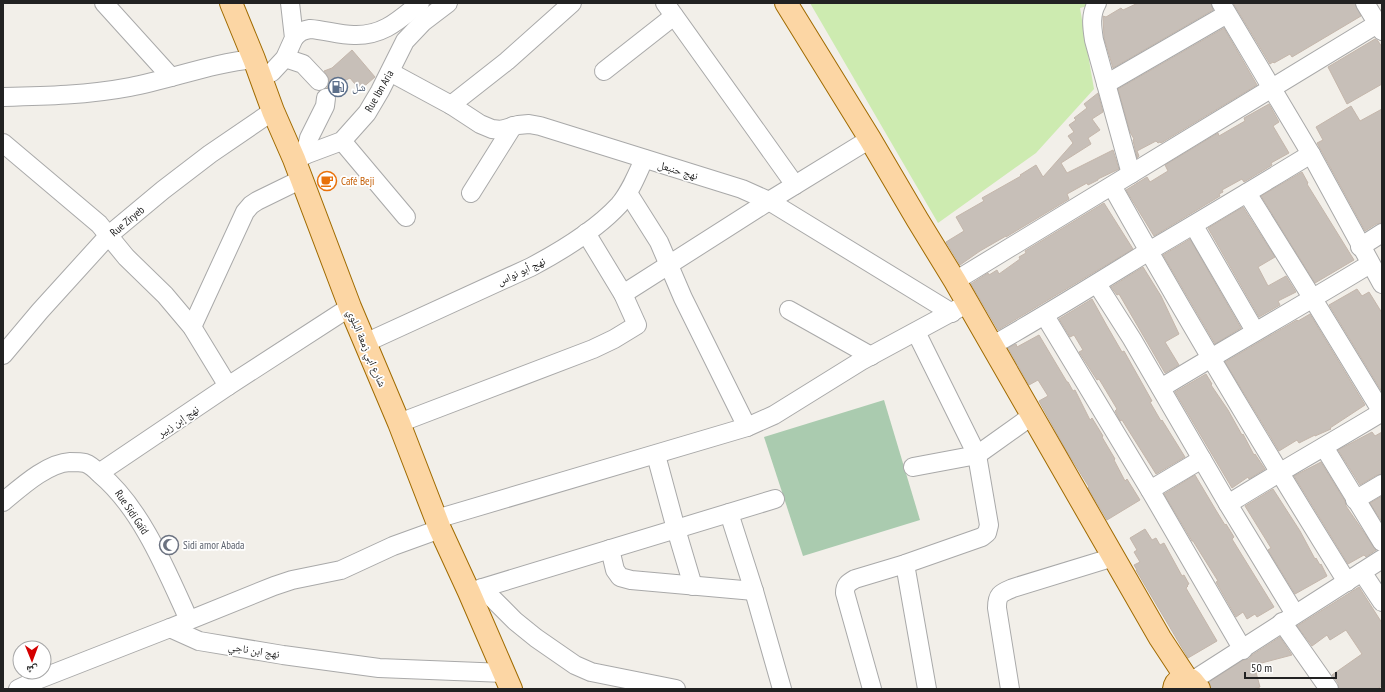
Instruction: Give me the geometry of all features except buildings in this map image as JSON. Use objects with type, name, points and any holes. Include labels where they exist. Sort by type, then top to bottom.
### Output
[{"type":"main road","name":"شارع ابي زمعة البلوي","points":[[231,3],[258,69],[273,111],[300,157],[302,179],[350,307],[399,423],[438,524],[476,590],[508,681]]},
{"type":"main road","points":[[786,3],[955,281],[960,308],[993,345],[1188,686]]},
{"type":"street","points":[[104,3],[171,77]]},
{"type":"street","points":[[290,3],[294,38]]},
{"type":"street","points":[[3,97],[64,95],[104,91],[171,77],[216,65],[258,69],[272,72],[284,58],[294,38],[298,33],[304,30],[310,29],[353,35],[371,34],[384,30],[398,21],[420,3]]},
{"type":"street","name":"Rue Ibn Aria","points":[[300,157],[342,141],[366,113],[390,72],[405,41],[424,22],[448,3]]},
{"type":"street","points":[[451,106],[507,61],[572,3]]},
{"type":"street","points":[[1096,3],[1092,16],[1094,40],[1131,174]]},
{"type":"street","points":[[955,281],[1272,88],[1381,25],[1365,3]]},
{"type":"street","points":[[1106,84],[1224,8],[1311,154],[1360,247],[1382,284]]},
{"type":"street","points":[[604,71],[669,10],[795,186]]},
{"type":"street","points":[[284,58],[303,64],[319,81]]},
{"type":"street","name":"نهج حنبعل","points":[[390,72],[480,124],[492,129],[501,130],[513,126],[529,124],[540,126],[742,189],[769,201],[960,308]]},
{"type":"street","points":[[300,157],[325,106],[326,98]]},
{"type":"street","name":"Rue Ziryeb","points":[[3,355],[40,311],[109,235],[186,172],[273,111]]},
{"type":"street","points":[[470,193],[513,126]]},
{"type":"street","points":[[623,294],[870,139]]},
{"type":"street","points":[[342,141],[406,218]]},
{"type":"street","points":[[3,143],[99,224],[126,257],[165,295],[192,327],[228,386]]},
{"type":"street","points":[[993,345],[1045,316],[1311,154]]},
{"type":"street","name":"نهج أبو نواس","points":[[365,343],[531,267],[556,254],[586,233],[618,205],[628,193],[644,159]]},
{"type":"street","points":[[192,327],[245,212],[257,201],[302,179]]},
{"type":"street","points":[[1112,186],[1149,252],[1279,473],[1347,582]]},
{"type":"street","points":[[628,193],[660,242],[668,265],[747,427]]},
{"type":"street","points":[[1228,504],[1382,412],[1247,193]]},
{"type":"street","points":[[1194,226],[1256,331]]},
{"type":"street","points":[[399,423],[593,349],[614,339],[637,325],[623,294],[586,233]]},
{"type":"street","points":[[1360,247],[1382,233]]},
{"type":"street","points":[[1161,388],[1370,264]]},
{"type":"street","points":[[1097,284],[1161,388],[1228,504],[1329,689]]},
{"type":"street","name":"نهج إبن زبير","points":[[99,473],[228,386],[350,307]]},
{"type":"street","points":[[18,689],[37,684],[274,586],[292,580],[341,570],[438,524],[747,427],[774,415],[871,356],[960,308]]},
{"type":"street","points":[[789,310],[871,356]]},
{"type":"street","points":[[1045,316],[1150,490],[1243,650]]},
{"type":"street","points":[[872,689],[845,593],[848,583],[855,579],[905,564],[982,537],[987,533],[989,521],[977,455],[916,332]]},
{"type":"street","points":[[913,467],[977,455],[1033,415]]},
{"type":"street","points":[[1324,448],[1382,542]]},
{"type":"street","points":[[656,455],[693,586]]},
{"type":"street","points":[[1150,490],[1202,459]]},
{"type":"street","points":[[3,502],[39,474],[62,463],[85,463],[99,473]]},
{"type":"street","name":"Rue Sidi Gaïd","points":[[99,473],[114,486],[149,537],[160,556],[190,620]]},
{"type":"street","points":[[1355,500],[1382,484]]},
{"type":"street","points":[[476,590],[775,499]]},
{"type":"street","points":[[729,513],[754,591],[782,689]]},
{"type":"street","points":[[610,549],[615,570],[620,577],[631,580],[754,591]]},
{"type":"street","points":[[1010,689],[997,608],[998,597],[1000,594],[1013,588],[1114,557]]},
{"type":"street","points":[[1188,686],[1289,618],[1382,559]]},
{"type":"street","points":[[905,564],[927,689]]},
{"type":"street","points":[[1362,572],[1382,602]]},
{"type":"street","points":[[476,590],[593,681],[676,689]]},
{"type":"street","name":"نهج ابن ناجي","points":[[170,628],[199,641],[379,668],[508,681]]},
{"type":"green space","points":[[810,3],[1098,3],[1080,8],[1094,89],[1036,153],[938,223]]},
{"type":"green space","points":[[884,400],[920,520],[803,556],[764,437]]},
{"type":"place","name":"شل","points":[[338,87]]},
{"type":"place","name":"Café Beji","points":[[327,181]]},
{"type":"place","name":"Sidi amor Abada","points":[[169,545]]}]
